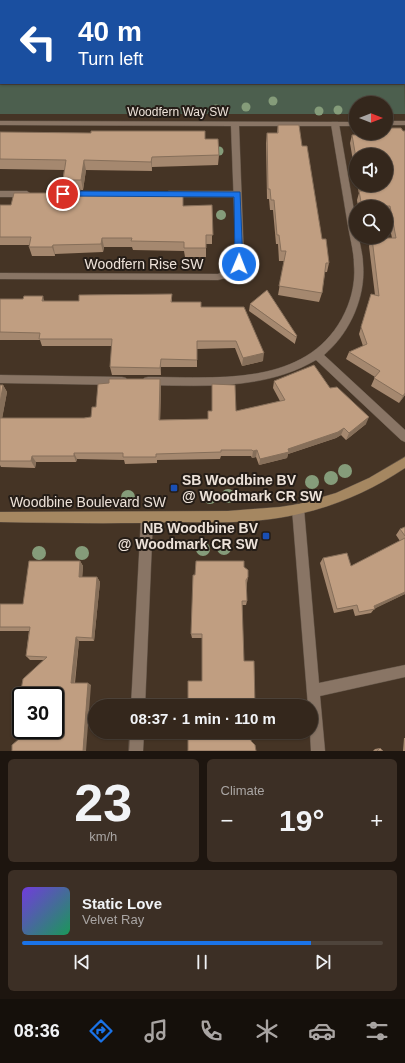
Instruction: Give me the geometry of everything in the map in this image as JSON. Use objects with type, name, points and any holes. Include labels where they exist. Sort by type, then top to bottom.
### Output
[{"type":"street","name":"Woodfern Way SW","points":[[0,123],[349,124]]},
{"type":"street","points":[[393,124],[405,123]]},
{"type":"street","name":"Woodfern Rise SW","points":[[0,276],[226,276],[237,268],[240,260],[235,124]]},
{"type":"street","points":[[0,379],[138,381],[246,379],[282,372],[317,355],[334,338],[350,314],[357,288],[359,265],[335,124]]},
{"type":"street","points":[[0,194],[40,194]]},
{"type":"street","points":[[158,194],[237,194]]},
{"type":"street","points":[[317,355],[405,437]]},
{"type":"street","name":"Woodbine Boulevard SW","points":[[0,517],[147,518],[262,515],[298,509],[352,491],[377,480],[405,462]]},
{"type":"street","points":[[298,509],[318,751]]},
{"type":"street","points":[[138,699],[147,518]]},
{"type":"street","points":[[313,691],[405,671]]},
{"type":"street","points":[[136,751],[137,739]]},
{"type":"green space","points":[[0,84],[405,84],[405,114],[393,114],[393,96],[349,96],[349,114],[0,114]]},
{"type":"building","points":[[278,125],[299,125],[302,146],[307,146],[322,239],[326,239],[329,263],[326,263],[322,293],[279,286],[286,251],[281,251],[279,235],[277,235],[274,200],[271,200],[270,189],[268,189],[267,133],[278,133]]},
{"type":"building","points":[[393,128],[401,128],[405,131],[405,393],[403,396],[374,378],[380,371],[349,352],[367,344],[361,327],[371,294],[379,296],[373,244],[393,244],[393,238],[396,238],[393,222],[393,200],[361,200],[359,192],[393,192],[393,148],[354,148],[353,140],[393,140]]},
{"type":"building","points":[[91,131],[205,131],[205,139],[218,139],[219,155],[152,157],[151,162],[84,160],[81,180],[63,180],[66,160],[0,159],[0,132],[91,133]]},
{"type":"building","points":[[61,189],[80,189],[80,193],[183,193],[183,206],[212,205],[213,235],[206,235],[206,248],[184,248],[184,242],[131,241],[132,238],[102,238],[101,244],[29,247],[31,237],[0,237],[0,205],[11,205],[14,193],[61,193]]},
{"type":"building","points":[[267,290],[297,336],[296,337],[250,304]]},
{"type":"building","points":[[172,294],[171,302],[201,302],[201,307],[244,307],[264,353],[243,358],[236,341],[197,341],[197,360],[161,359],[160,368],[110,367],[112,339],[39,339],[40,333],[0,332],[0,299],[23,299],[24,296],[43,296],[42,301],[79,301],[79,295]]},
{"type":"building","points":[[314,365],[330,388],[337,387],[369,417],[349,433],[344,428],[338,432],[288,449],[289,452],[260,459],[257,450],[221,450],[221,452],[156,454],[156,457],[123,457],[123,453],[74,453],[74,456],[32,456],[31,461],[0,461],[0,418],[91,417],[92,407],[96,407],[98,384],[109,383],[109,379],[160,379],[159,420],[208,419],[208,411],[212,411],[212,384],[235,385],[236,411],[285,400],[274,381]]},
{"type":"building","points":[[0,385],[3,385],[0,403]]},
{"type":"building","points":[[405,527],[405,536],[400,529]]},
{"type":"building","points":[[405,538],[405,592],[374,606],[375,609],[359,612],[357,605],[337,609],[323,558],[347,553],[351,566]]},
{"type":"building","points":[[29,561],[80,561],[79,577],[97,577],[92,638],[76,637],[71,683],[88,683],[83,751],[12,751],[12,745],[19,739],[64,739],[64,687],[22,687],[23,679],[47,657],[26,656],[30,627],[0,627],[0,604],[23,604]]},
{"type":"building","points":[[196,561],[244,561],[244,567],[248,570],[248,577],[246,580],[247,601],[242,601],[244,661],[254,661],[255,699],[188,699],[188,681],[202,681],[202,634],[191,634],[193,575],[195,575]]},
{"type":"building","points":[[188,739],[251,739],[255,745],[256,751],[188,751]]},
{"type":"place","name":"SB Woodbine BV @ Woodmark CR SW","points":[[174,488]]},
{"type":"place","name":"NB Woodbine BV @ Woodmark CR SW","points":[[266,536]]},
{"type":"route","points":[[63,194],[237,194],[239,264]]}]
